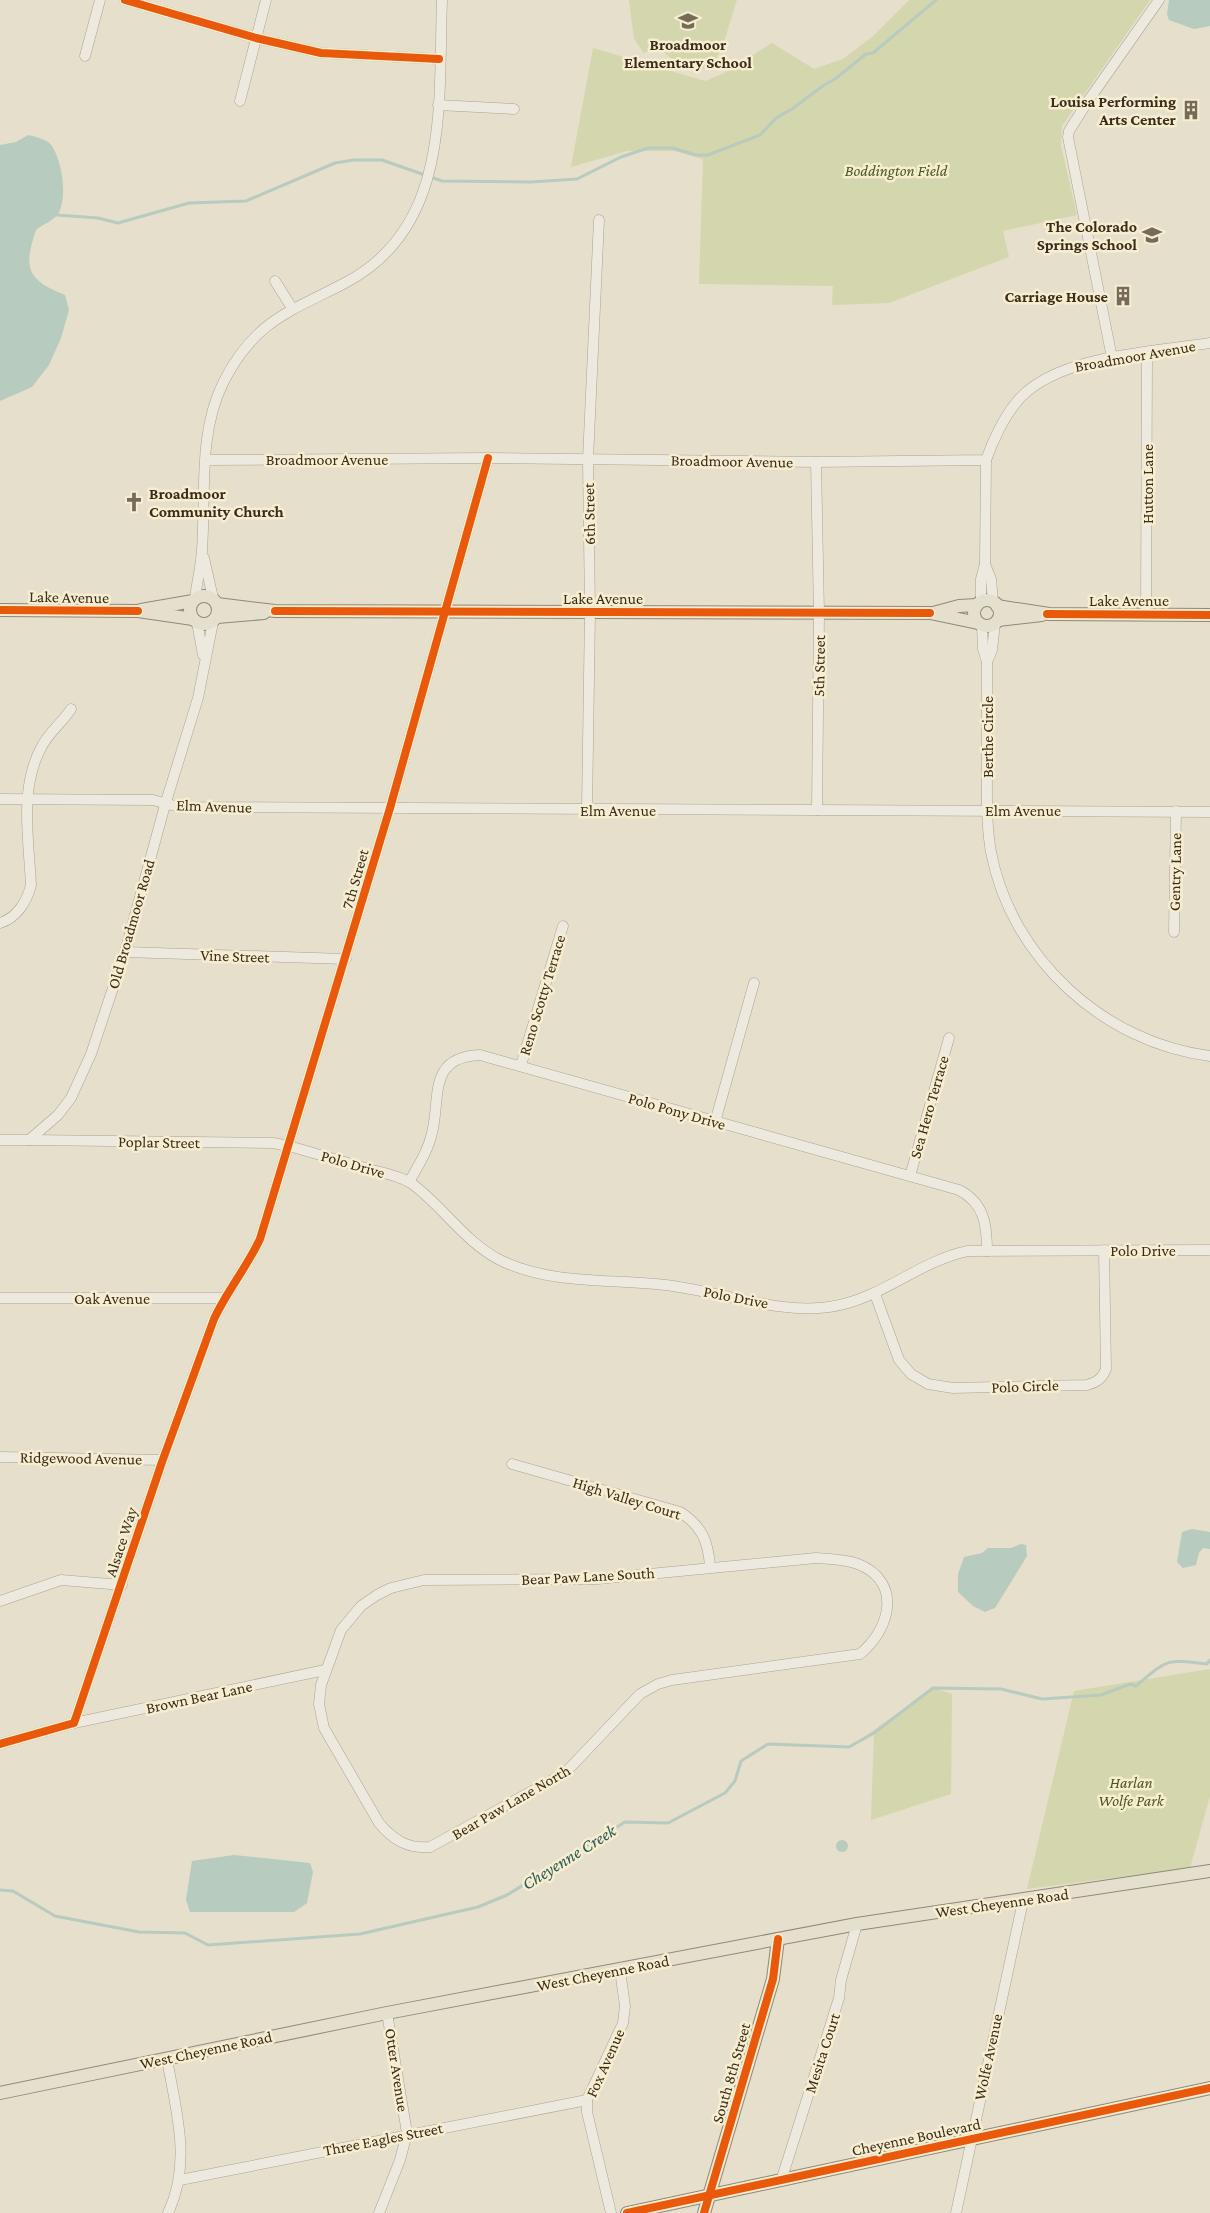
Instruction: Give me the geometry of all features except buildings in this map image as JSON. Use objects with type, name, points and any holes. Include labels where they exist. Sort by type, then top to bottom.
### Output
[{"type":"main road","points":[[204,595],[215,601],[215,619],[205,624],[195,620],[190,608],[194,599],[204,595]]},
{"type":"main road","name":"Lake Avenue","points":[[138,611],[194,599]]},
{"type":"main road","name":"Lake Avenue","points":[[215,601],[275,611],[930,613],[988,623],[1047,614],[1210,614]]},
{"type":"main road","name":"Lake Avenue","points":[[930,613],[959,606],[987,603],[1047,614]]},
{"type":"main road","points":[[987,603],[999,610],[988,623],[974,617],[987,603]]},
{"type":"main road","name":"Lake Avenue","points":[[0,610],[138,611],[195,620]]},
{"type":"main road","name":"Lake Avenue","points":[[215,619],[249,616],[275,611]]},
{"type":"main road","name":"West Cheyenne Road","points":[[0,2093],[387,2013],[857,1924],[1023,1901],[1210,1871]]},
{"type":"main road","name":"South 8th Street","points":[[704,2213],[773,1979],[778,1939]]},
{"type":"main road","name":"Cheyenne Boulevard","points":[[627,2213],[1210,2088]]},
{"type":"main road","points":[[641,2210],[655,2213]]},
{"type":"street","points":[[85,56],[100,0]]},
{"type":"street","points":[[125,0],[256,38],[332,54],[439,58]]},
{"type":"street","points":[[240,101],[266,0]]},
{"type":"street","points":[[194,599],[202,552],[206,460],[211,413],[232,367],[258,333],[292,308],[365,271],[398,239],[417,209],[434,160],[442,0]]},
{"type":"street","points":[[1112,358],[1068,137],[1069,131],[1086,104],[1159,0]]},
{"type":"street","points":[[438,105],[514,109]]},
{"type":"street","name":"6th Street","points":[[587,810],[590,612],[588,459],[599,220]]},
{"type":"street","points":[[275,281],[292,308]]},
{"type":"street","name":"Broadmoor Avenue","points":[[206,460],[488,458],[816,462],[986,460],[1001,425],[1019,399],[1031,388],[1069,368],[1112,358],[1210,343]]},
{"type":"street","name":"Hutton Lane","points":[[1146,614],[1147,353]]},
{"type":"street","name":"7th Street","points":[[224,1298],[248,1264],[260,1238],[346,960],[447,612],[488,458]]},
{"type":"street","points":[[986,460],[985,564],[991,580],[987,603]]},
{"type":"street","name":"5th Street","points":[[816,462],[819,613],[817,810]]},
{"type":"street","points":[[202,552],[215,601]]},
{"type":"street","name":"Old Broadmoor Road","points":[[29,1140],[58,1115],[71,1098],[82,1076],[125,952],[165,804],[198,698],[204,661],[215,619]]},
{"type":"street","name":"Old Broadmoor Road","points":[[195,620],[204,661]]},
{"type":"street","name":"Berthe Circle","points":[[988,623],[983,649],[987,662],[987,810],[991,852],[1002,890],[1024,935],[1053,975],[1091,1008],[1132,1032],[1172,1048],[1210,1056]]},
{"type":"street","points":[[0,923],[13,916],[21,907],[31,885],[28,798],[32,772],[39,751],[46,738],[63,722],[71,709]]},
{"type":"street","name":"Elm Avenue","points":[[0,799],[153,800],[179,807],[1210,812]]},
{"type":"street","name":"Gentry Lane","points":[[1174,932],[1176,812]]},
{"type":"street","name":"Reno Scotty Terrace","points":[[521,1065],[563,926]]},
{"type":"street","name":"Vine Street","points":[[125,952],[346,960]]},
{"type":"street","points":[[714,1122],[754,983]]},
{"type":"street","name":"Sea Hero Terrace","points":[[910,1176],[949,1038]]},
{"type":"street","name":"Polo Pony Drive","points":[[409,1182],[429,1145],[435,1120],[436,1090],[443,1072],[449,1065],[462,1057],[480,1055],[910,1176],[968,1195],[982,1211],[986,1220],[987,1250]]},
{"type":"street","points":[[0,1140],[29,1140]]},
{"type":"street","name":"Poplar Street","points":[[29,1140],[273,1143],[288,1146]]},
{"type":"street","name":"Polo Drive","points":[[288,1146],[409,1182],[476,1246],[502,1261],[529,1272],[558,1277],[672,1286],[796,1308],[841,1305],[875,1294],[930,1263],[958,1253],[987,1250],[1210,1250]]},
{"type":"street","name":"Polo Circle","points":[[875,1294],[899,1360],[910,1374],[928,1384],[953,1388],[1086,1385],[1095,1383],[1102,1377],[1106,1369],[1104,1250]]},
{"type":"street","name":"Oak Avenue","points":[[0,1298],[224,1298]]},
{"type":"street","name":"Alsace Way","points":[[74,1723],[163,1460],[214,1319],[224,1298]]},
{"type":"street","name":"Ridgewood Avenue","points":[[0,1457],[163,1460]]},
{"type":"street","name":"High Valley Court","points":[[512,1464],[680,1512],[691,1519],[700,1529],[709,1548],[710,1566]]},
{"type":"street","name":"Bear Paw Lane South","points":[[325,1670],[335,1643],[350,1617],[377,1595],[391,1588],[409,1583],[446,1579],[540,1581],[597,1579],[792,1559],[840,1560],[864,1568],[879,1580],[884,1588]]},
{"type":"street","points":[[0,1601],[61,1580],[122,1585]]},
{"type":"street","name":"Bear Paw Lane North","points":[[325,1670],[319,1694],[324,1728],[379,1823],[401,1843],[420,1848],[430,1847],[565,1773],[630,1703],[648,1688],[672,1680],[860,1654],[878,1636],[884,1624],[888,1613],[884,1588]]},
{"type":"street","name":"Brown Bear Lane","points":[[74,1723],[325,1670]]},
{"type":"street","points":[[0,1744],[74,1723]]},
{"type":"street","name":"Wolfe Avenue","points":[[956,2213],[1023,1901]]},
{"type":"street","name":"Mesita Court","points":[[781,2181],[839,1998],[841,1980],[857,1924]]},
{"type":"street","name":"Fox Avenue","points":[[611,2213],[587,2112],[586,2100],[623,2023],[625,2006],[620,1970]]},
{"type":"street","name":"Otter Avenue","points":[[380,2213],[383,2199],[400,2160],[407,2133],[387,2013]]},
{"type":"street","points":[[167,2059],[182,2152],[180,2180],[168,2213]]},
{"type":"street","name":"Three Eagles Street","points":[[180,2180],[407,2133],[586,2100]]},
{"type":"green space","points":[[629,0],[737,0],[725,39],[716,59],[709,66],[694,70],[678,63],[659,46],[644,53],[634,39]]},
{"type":"green space","name":"Boddington Field","points":[[909,0],[1150,0],[1062,126],[1061,146],[1077,215],[1003,231],[1009,257],[889,303],[832,305],[833,286],[699,284],[703,159],[674,151],[627,151],[571,167],[593,48],[705,81],[724,73],[772,43],[814,69],[843,59],[872,37]]},
{"type":"green space","name":"Harlan Wolfe Park","points":[[1210,1669],[1210,1796],[1190,1868],[1027,1889],[1074,1691]]},
{"type":"green space","points":[[933,1688],[952,1694],[951,1794],[871,1820],[874,1734],[850,1747]]},
{"type":"shaded area","points":[[1169,0],[1210,0],[1210,26],[1194,29],[1169,20],[1167,14]]},
{"type":"shaded area","points":[[28,135],[44,140],[52,146],[59,161],[63,189],[63,199],[58,214],[36,230],[29,263],[31,271],[36,278],[43,284],[65,295],[69,310],[61,338],[49,365],[32,387],[0,401],[0,145],[16,142]]},
{"type":"shaded area","points":[[1192,1529],[1210,1532],[1210,1549],[1203,1548],[1199,1553],[1196,1565],[1183,1568],[1177,1562],[1182,1532]]},
{"type":"shaded area","points":[[1021,1544],[1026,1545],[1027,1556],[995,1608],[985,1612],[973,1606],[958,1592],[958,1574],[964,1557],[982,1553],[988,1548],[1011,1548]]},
{"type":"shaded area","points":[[840,1840],[844,1840],[848,1846],[844,1852],[840,1852],[836,1848],[836,1844]]},
{"type":"shaded area","points":[[234,1855],[310,1863],[313,1872],[307,1903],[294,1912],[190,1912],[186,1900],[192,1861]]},
{"type":"waterway","points":[[57,215],[98,218],[118,223],[189,203],[246,201],[335,163],[354,160],[382,160],[442,181],[531,182],[577,179],[621,157],[648,148],[673,148],[696,155],[708,155],[760,135],[776,118],[835,79],[866,54],[873,53],[936,0]]},
{"type":"waterway","name":"Cheyenne Creek","points":[[0,1890],[13,1891],[55,1916],[139,1932],[185,1933],[208,1945],[360,1934],[478,1907],[507,1895],[625,1822],[668,1823],[725,1793],[735,1781],[741,1761],[768,1744],[849,1747],[874,1733],[933,1688],[1001,1689],[1042,1699],[1101,1695],[1130,1684],[1136,1686],[1155,1670],[1168,1663],[1207,1664],[1210,1660]]},
{"type":"cycle path","points":[[125,0],[256,38],[321,53],[439,59]]},
{"type":"cycle path","points":[[0,1744],[74,1723],[162,1462],[214,1319],[260,1239],[390,808],[488,458]]},
{"type":"cycle path","points":[[0,610],[138,611]]},
{"type":"cycle path","points":[[275,611],[930,613]]},
{"type":"cycle path","points":[[1047,614],[1210,615]]},
{"type":"cycle path","points":[[704,2213],[773,1979],[778,1939]]},
{"type":"cycle path","points":[[627,2213],[1210,2088]]},
{"type":"place","name":"Broadmoor Elementary School","points":[[688,21]]},
{"type":"place","name":"Louisa Performing Arts Center","points":[[1191,110]]},
{"type":"place","name":"The Colorado Springs School","points":[[1152,235]]},
{"type":"place","name":"Carriage House","points":[[1123,296]]},
{"type":"place","name":"Broadmoor Community Church","points":[[134,502]]}]
